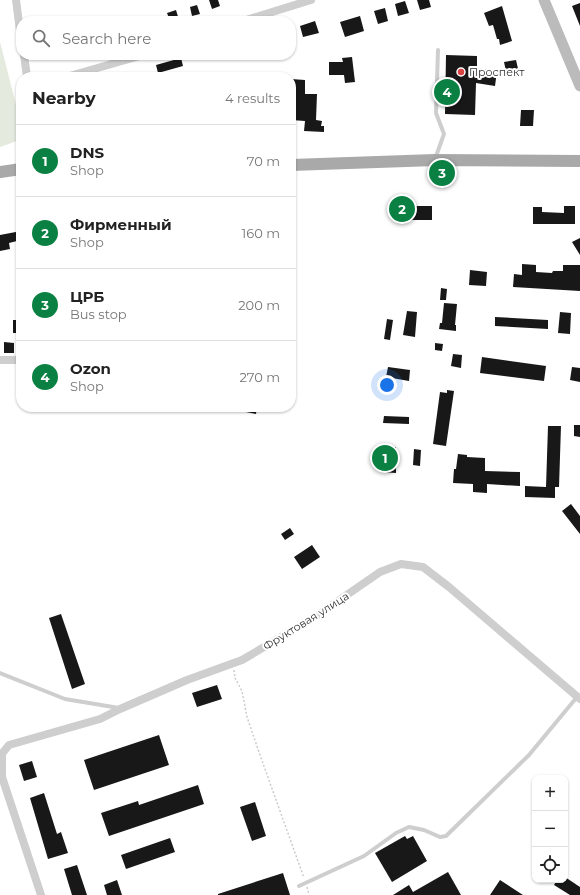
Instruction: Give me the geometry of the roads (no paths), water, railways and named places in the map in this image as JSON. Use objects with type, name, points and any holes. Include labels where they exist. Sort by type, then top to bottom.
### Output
[{"type":"main road","points":[[544,0],[580,86]]},
{"type":"main road","points":[[296,165],[435,160],[580,161]]},
{"type":"main road","points":[[0,172],[16,170]]},
{"type":"street","points":[[16,0],[18,16]]},
{"type":"street","points":[[259,16],[311,0]]},
{"type":"street","points":[[25,60],[26,72]]},
{"type":"street","points":[[84,72],[126,60]]},
{"type":"street","points":[[0,360],[16,360]]},
{"type":"street","name":"Фруктовая улица","points":[[1,755],[9,745],[100,719],[120,708],[187,680],[242,660],[312,619],[380,572],[401,564],[423,568],[449,587],[579,698]]},
{"type":"street","points":[[1,755],[1,777],[41,895]]},
{"type":"lane","points":[[435,160],[444,134],[436,113],[438,50]]},
{"type":"lane","points":[[0,673],[65,699],[120,708]]},
{"type":"lane","points":[[298,886],[306,884],[364,856],[396,833],[409,827],[424,830],[440,837],[446,836],[529,754],[579,698]]},
{"type":"place","name":"Проспект","points":[[461,72]]},
{"type":"place","name":"Ozon","points":[[447,92]]},
{"type":"place","name":"ЦРБ","points":[[442,173]]},
{"type":"place","name":"Фирменный","points":[[402,209]]},
{"type":"place","name":"DNS","points":[[385,458]]}]
